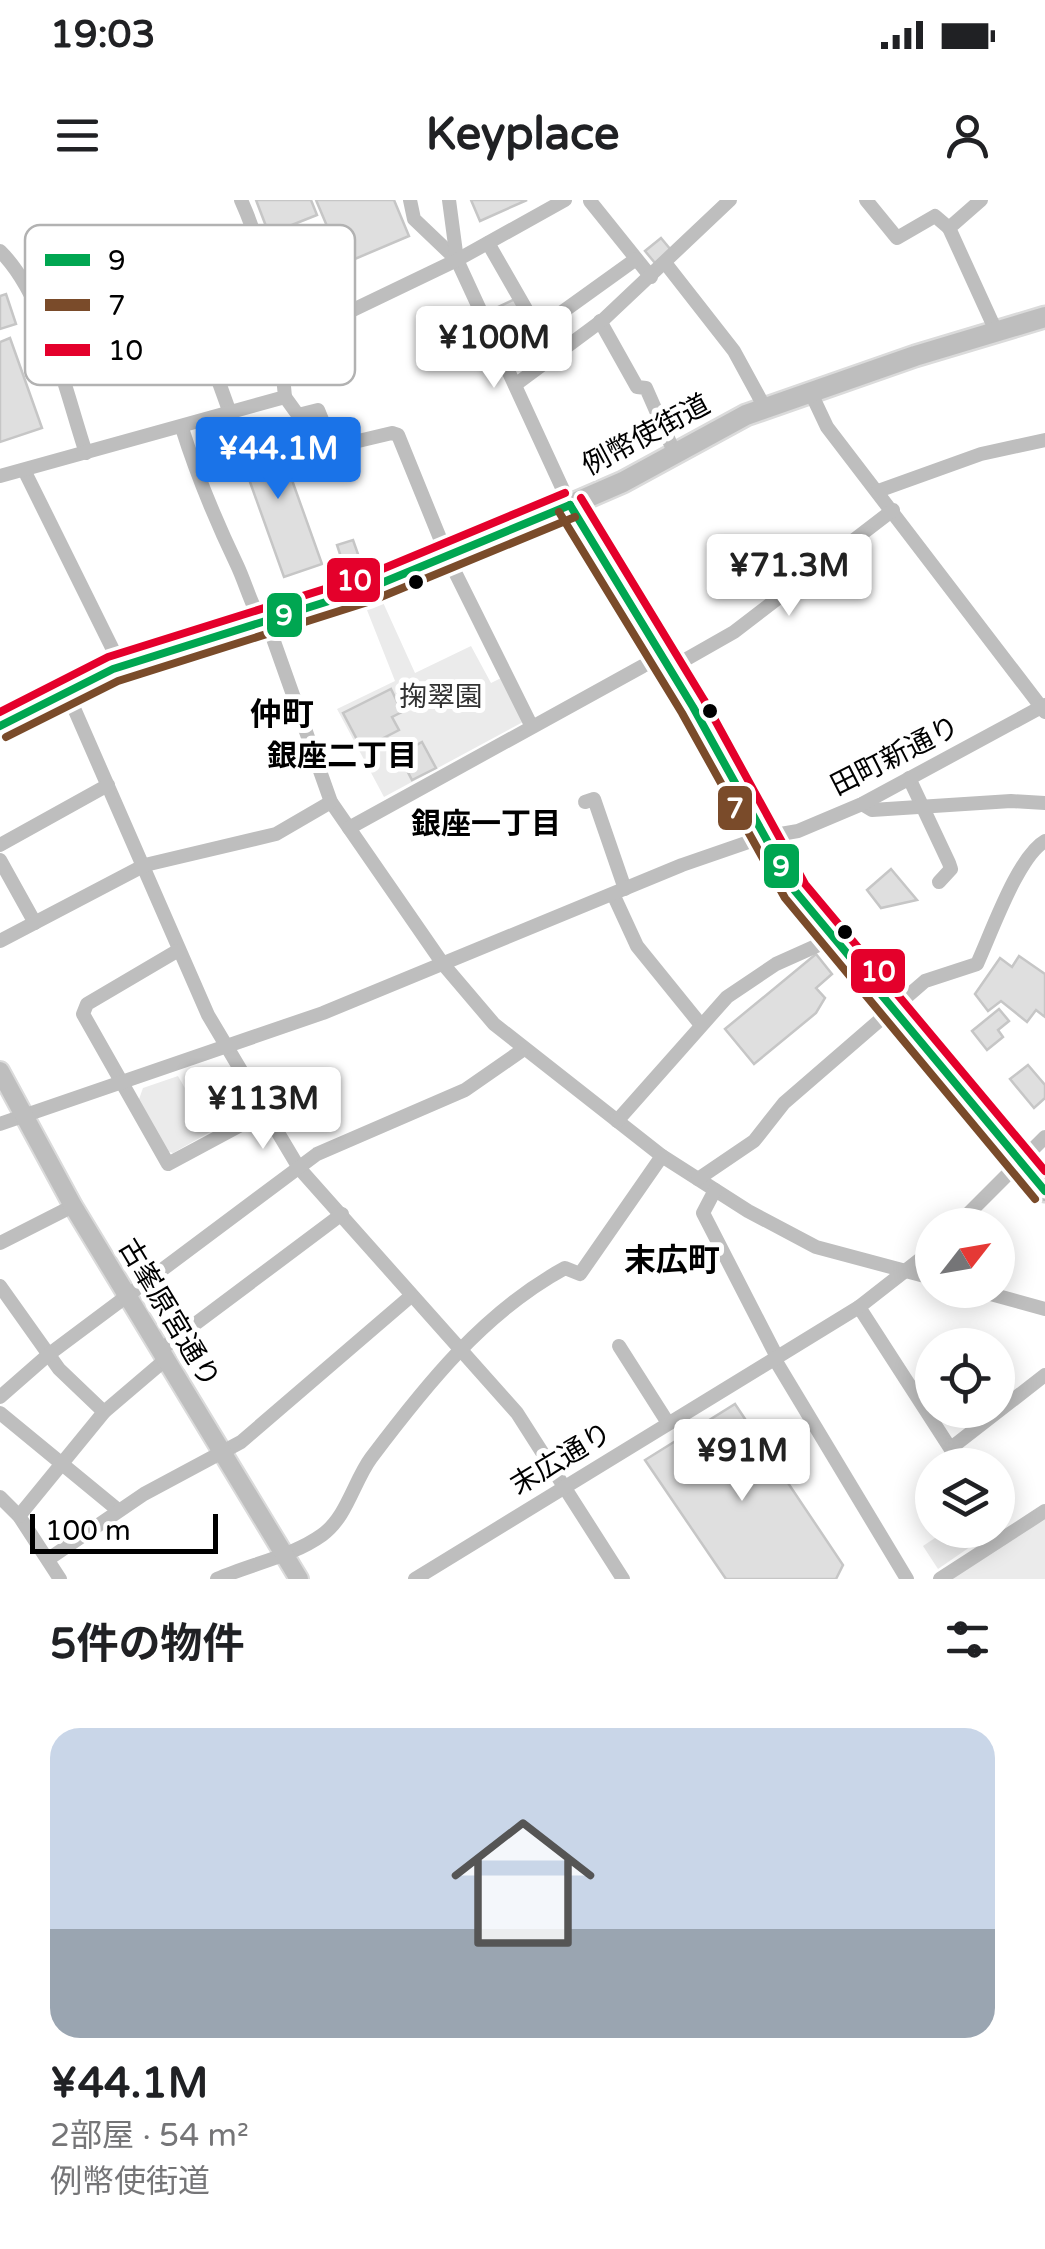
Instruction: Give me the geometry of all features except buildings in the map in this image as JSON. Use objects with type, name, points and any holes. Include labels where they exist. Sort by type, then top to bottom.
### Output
[{"type":"highway","name":"例幣使街道","points":[[0,726],[120,666],[262,623],[448,558],[570,505],[765,408],[1045,318]]},
{"type":"highway","points":[[570,505],[666,663],[795,891],[1045,1191]]},
{"type":"main road","name":"古峯原宮通り","points":[[0,1071],[73,1206],[299,1579]]},
{"type":"street","points":[[241,200],[252,225]]},
{"type":"street","points":[[410,200],[414,219],[456,260]]},
{"type":"street","points":[[449,200],[456,260],[570,505]]},
{"type":"street","points":[[355,309],[456,260],[565,200]]},
{"type":"street","points":[[516,384],[600,322],[730,200]]},
{"type":"street","points":[[866,200],[897,238],[936,216],[949,228],[996,331]]},
{"type":"street","points":[[949,228],[980,200]]},
{"type":"street","points":[[590,201],[651,277]]},
{"type":"street","points":[[488,243],[554,358]]},
{"type":"street","points":[[0,251],[18,268],[25,284]]},
{"type":"street","points":[[540,328],[636,260]]},
{"type":"street","points":[[666,264],[734,351],[765,408]]},
{"type":"street","points":[[600,322],[637,387],[646,388],[675,454]]},
{"type":"street","points":[[62,385],[86,453]]},
{"type":"street","points":[[220,385],[230,413]]},
{"type":"street","points":[[283,385],[284,397],[298,415],[318,410],[333,447],[392,432],[398,435],[448,558],[531,725]]},
{"type":"street","points":[[810,392],[828,426],[1044,708]]},
{"type":"street","points":[[0,476],[284,397]]},
{"type":"street","points":[[182,428],[204,498],[246,586],[253,614],[271,633],[316,769],[331,802],[443,964],[494,1024],[698,1180],[816,1247],[915,1272]]},
{"type":"street","points":[[878,491],[981,454],[1045,440]]},
{"type":"street","points":[[24,470],[120,666]]},
{"type":"street","points":[[348,828],[643,666],[676,666],[734,632],[893,510]]},
{"type":"street","points":[[66,690],[145,865],[178,951],[225,1046],[300,1168],[517,1414],[623,1579]]},
{"type":"street","name":"田町新通り","points":[[0,1124],[323,1013],[762,836],[798,831],[862,804],[1044,708]]},
{"type":"street","points":[[909,778],[950,869],[938,882]]},
{"type":"street","points":[[0,845],[108,785]]},
{"type":"street","points":[[586,802],[594,799],[636,946],[702,1026]]},
{"type":"street","points":[[0,941],[145,865],[276,834],[331,802]]},
{"type":"street","points":[[862,804],[872,810],[1045,803]]},
{"type":"street","points":[[698,1180],[754,1141],[784,1103],[926,981],[977,964],[1017,879],[1037,846],[1045,841]]},
{"type":"street","points":[[0,860],[35,922]]},
{"type":"street","points":[[617,1121],[702,1026],[753,977],[834,938]]},
{"type":"street","points":[[178,951],[87,1004],[83,1014],[168,1164],[265,1112]]},
{"type":"street","points":[[0,1397],[48,1354],[317,1154],[465,1090],[524,1050]]},
{"type":"street","points":[[974,1208],[1045,1137]]},
{"type":"street","points":[[218,1579],[283,1553],[331,1527],[369,1460],[460,1348],[536,1284],[566,1268],[580,1274],[662,1156]]},
{"type":"street","points":[[715,1190],[703,1213],[775,1358],[907,1579]]},
{"type":"street","points":[[0,1243],[73,1206]]},
{"type":"street","points":[[20,1516],[104,1412],[162,1356],[342,1214]]},
{"type":"street","name":"末広通り","points":[[415,1579],[858,1308],[915,1264]]},
{"type":"street","points":[[0,1286],[48,1354],[104,1412]]},
{"type":"street","points":[[50,1558],[144,1494],[241,1442],[411,1296]]},
{"type":"street","points":[[1015,1301],[1045,1310]]},
{"type":"street","points":[[858,1308],[951,1448],[1045,1374]]},
{"type":"street","points":[[619,1346],[668,1423]]},
{"type":"street","points":[[0,1413],[118,1510]]},
{"type":"street","points":[[0,1498],[20,1516],[60,1579]]},
{"type":"street","points":[[1015,1524],[1045,1511]]},
{"type":"street","points":[[940,1579],[978,1548]]},
{"type":"green space","name":"掬翠園","points":[[381,598],[415,673],[471,646],[491,683],[501,678],[523,722],[384,797],[337,709],[395,681],[365,605]]},
{"type":"green space","points":[[178,1076],[210,1132],[173,1153],[166,1151],[138,1102],[143,1088]]},
{"type":"green space","points":[[1045,1517],[1045,1579],[949,1579],[997,1548],[1015,1548],[1015,1536]]},
{"type":"green space","points":[[924,1548],[968,1548],[938,1569]]},
{"type":"transit line","name":"10","points":[[0,712],[108,657],[363,577],[565,493]]},
{"type":"transit line","name":"10","points":[[581,498],[704,700],[805,884],[1045,1171]]},
{"type":"transit line","name":"9","points":[[570,505],[693,707],[795,891],[1045,1191]]},
{"type":"transit line","name":"9","points":[[0,726],[113,669],[367,589],[570,505]]},
{"type":"transit line","name":"7","points":[[559,512],[682,713],[785,898],[1035,1199]]},
{"type":"transit line","name":"7","points":[[6,737],[118,681],[371,601],[575,517]]},
{"type":"district","name":"仲町","points":[[282,715]]},
{"type":"district","name":"銀座二丁目","points":[[342,756]]},
{"type":"district","name":"銀座一丁目","points":[[486,824]]},
{"type":"district","name":"末広町","points":[[672,1261]]}]
